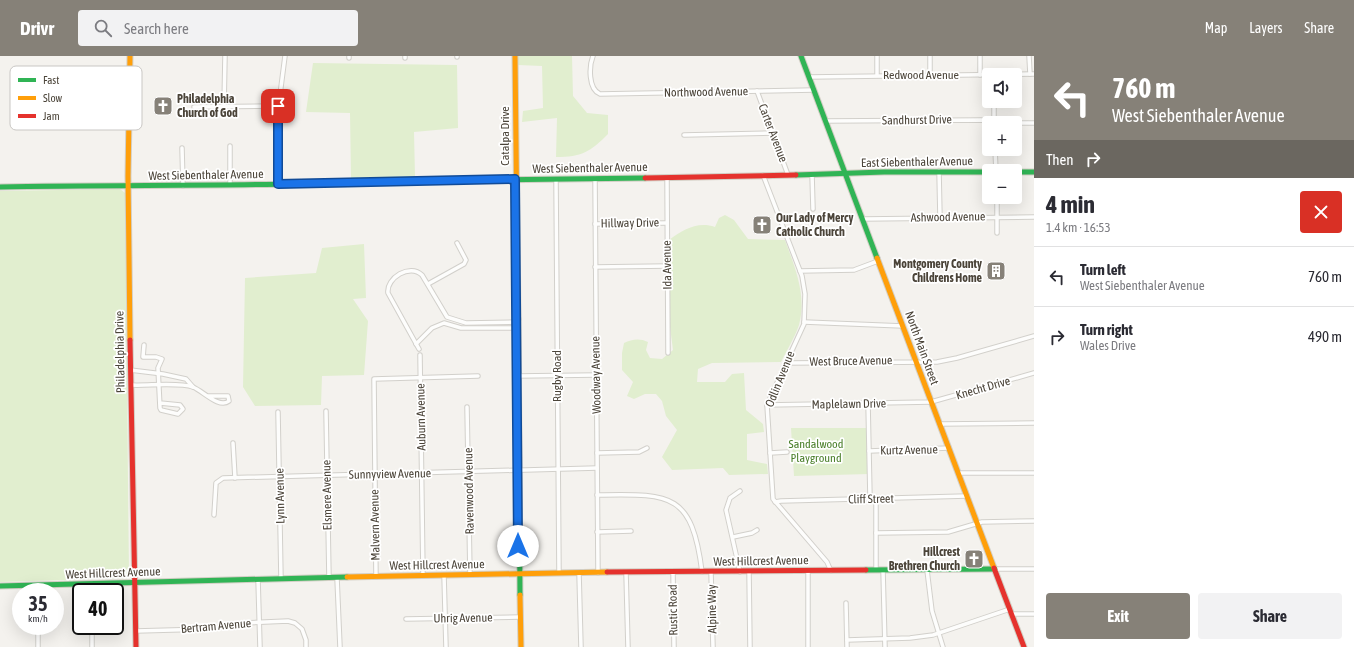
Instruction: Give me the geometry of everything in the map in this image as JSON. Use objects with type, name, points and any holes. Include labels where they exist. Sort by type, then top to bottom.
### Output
[{"type":"main road","name":"Philadelphia Drive","points":[[130,56],[130,66]]},
{"type":"main road","name":"Catalpa Drive","points":[[515,56],[515,179],[521,647]]},
{"type":"main road","name":"North Main Street","points":[[801,56],[1024,647]]},
{"type":"main road","name":"Philadelphia Drive","points":[[129,130],[130,370],[136,647]]},
{"type":"main road","name":"East Siebenthaler Avenue","points":[[845,173],[939,171],[982,172]]},
{"type":"main road","points":[[1022,172],[1034,172]]},
{"type":"main road","name":"West Siebenthaler Avenue","points":[[0,187],[183,186],[845,173]]},
{"type":"main road","name":"West Hillcrest Avenue","points":[[124,583],[519,573],[995,569]]},
{"type":"main road","name":"West Hillcrest Avenue","points":[[0,586],[12,586]]},
{"type":"street","points":[[224,106],[225,56]]},
{"type":"street","points":[[278,184],[278,106],[285,56]]},
{"type":"street","name":"Northwood Avenue","points":[[593,56],[591,84],[594,90],[598,93],[814,90]]},
{"type":"street","points":[[877,56],[878,75]]},
{"type":"street","points":[[930,56],[930,75]]},
{"type":"street","points":[[980,56],[980,75]]},
{"type":"street","points":[[1029,56],[1032,74]]},
{"type":"street","name":"Redwood Avenue","points":[[1022,74],[1032,74]]},
{"type":"street","name":"Redwood Avenue","points":[[809,77],[980,75]]},
{"type":"street","name":"Carter Avenue","points":[[757,91],[788,175]]},
{"type":"street","points":[[194,107],[278,106]]},
{"type":"street","name":"Sandhurst Drive","points":[[825,121],[982,122]]},
{"type":"street","points":[[1022,123],[1034,123]]},
{"type":"street","points":[[684,135],[773,134]]},
{"type":"street","points":[[230,146],[230,185]]},
{"type":"street","points":[[182,148],[183,186]]},
{"type":"street","points":[[939,171],[940,218]]},
{"type":"street","points":[[812,174],[813,209]]},
{"type":"street","name":"Odlin Avenue","points":[[764,175],[800,271],[805,289],[804,322],[768,405],[770,453],[775,502]]},
{"type":"street","name":"Ida Avenue","points":[[667,177],[666,266],[668,354]]},
{"type":"street","name":"Woodway Avenue","points":[[595,178],[598,573]]},
{"type":"street","name":"Rugby Road","points":[[556,179],[559,573]]},
{"type":"street","points":[[996,233],[997,204]]},
{"type":"street","name":"Ashwood Avenue","points":[[863,219],[1034,217]]},
{"type":"street","name":"Hillway Drive","points":[[595,224],[666,223]]},
{"type":"street","points":[[428,284],[464,264],[466,260],[457,243]]},
{"type":"street","points":[[800,271],[854,270],[878,261]]},
{"type":"street","points":[[595,267],[666,266]]},
{"type":"street","points":[[419,349],[388,295],[388,288],[394,278],[409,270],[418,271],[428,284],[447,317],[466,323],[517,324]]},
{"type":"street","points":[[416,344],[432,328],[444,323],[447,317]]},
{"type":"street","points":[[804,322],[903,326]]},
{"type":"street","points":[[444,323],[454,327],[467,328],[517,324]]},
{"type":"street","name":"West Bruce Avenue","points":[[786,362],[937,362],[957,358],[1034,336]]},
{"type":"street","points":[[144,345],[143,358],[156,356],[162,359],[158,368],[160,403],[162,411],[178,414],[183,409],[180,405],[160,403]]},
{"type":"street","name":"Auburn Avenue","points":[[420,355],[423,576]]},
{"type":"street","points":[[130,370],[158,373],[186,379],[194,387],[208,396],[218,402],[224,404],[229,402],[228,396],[208,396]]},
{"type":"street","name":"Knecht Drive","points":[[931,402],[1034,373]]},
{"type":"street","points":[[517,376],[596,375]]},
{"type":"street","points":[[420,377],[478,376]]},
{"type":"street","name":"Malvern Avenue","points":[[376,577],[374,378],[420,377]]},
{"type":"street","points":[[131,386],[194,387]]},
{"type":"street","name":"Maplelawn Drive","points":[[768,405],[931,402]]},
{"type":"street","points":[[868,403],[870,498]]},
{"type":"street","name":"Ravenwood Avenue","points":[[468,407],[470,574]]},
{"type":"street","name":"Elsmere Avenue","points":[[326,411],[329,578]]},
{"type":"street","name":"Lynn Avenue","points":[[278,412],[281,579]]},
{"type":"street","points":[[940,424],[1034,423]]},
{"type":"street","points":[[233,443],[234,478]]},
{"type":"street","points":[[597,453],[639,452],[647,448]]},
{"type":"street","name":"Kurtz Avenue","points":[[869,451],[949,448]]},
{"type":"street","points":[[770,453],[787,452]]},
{"type":"street","name":"Sunnyview Avenue","points":[[214,515],[216,483],[223,478],[469,473],[597,468]]},
{"type":"street","points":[[959,473],[1034,473]]},
{"type":"street","points":[[740,491],[732,496],[726,507],[740,572]]},
{"type":"street","points":[[597,495],[652,495],[665,498],[677,506],[686,515],[692,526],[702,572]]},
{"type":"street","name":"Cliff Street","points":[[775,502],[781,500],[967,496]]},
{"type":"street","points":[[876,499],[876,570]]},
{"type":"street","points":[[775,502],[827,562],[831,571]]},
{"type":"street","points":[[876,533],[948,532],[978,523],[1034,521]]},
{"type":"street","points":[[733,537],[752,533],[756,530]]},
{"type":"street","points":[[597,532],[631,532]]},
{"type":"street","points":[[995,569],[1034,569]]},
{"type":"street","points":[[883,570],[885,647]]},
{"type":"street","points":[[927,570],[931,604],[938,634],[943,647]]},
{"type":"street","points":[[749,571],[750,647]]},
{"type":"street","points":[[808,571],[808,647]]},
{"type":"street","points":[[626,572],[628,647]]},
{"type":"street","name":"Rustic Road","points":[[673,572],[674,647]]},
{"type":"street","name":"Alpine Way","points":[[711,572],[712,647]]},
{"type":"street","points":[[580,573],[581,647]]},
{"type":"street","points":[[444,575],[446,647]]},
{"type":"street","points":[[337,578],[340,647]]},
{"type":"street","points":[[258,579],[260,647]]},
{"type":"street","points":[[846,603],[847,647]]},
{"type":"street","points":[[847,640],[910,638],[938,634],[1010,609]]},
{"type":"street","points":[[1012,614],[1034,614]]},
{"type":"street","name":"Uhrig Avenue","points":[[406,619],[520,617]]},
{"type":"street","name":"Bertram Avenue","points":[[136,631],[209,629],[244,623],[288,621],[295,623],[302,628],[305,634],[306,647]]},
{"type":"street","points":[[38,635],[38,647]]},
{"type":"street","points":[[92,635],[92,647]]},
{"type":"green space","points":[[518,56],[572,56],[573,96],[587,113],[608,115],[608,134],[596,145],[585,152],[573,156],[556,157],[557,118],[522,122],[523,111],[543,108],[542,66],[518,65]]},
{"type":"green space","points":[[313,63],[457,65],[458,128],[414,132],[415,177],[351,178],[350,113],[306,112]]},
{"type":"green space","points":[[120,189],[125,193],[129,575],[127,578],[0,582],[0,191]]},
{"type":"green space","points":[[725,215],[734,220],[748,239],[785,240],[796,271],[801,292],[802,303],[799,325],[781,362],[712,363],[698,369],[697,382],[725,382],[732,374],[744,373],[746,410],[763,424],[764,432],[747,434],[747,460],[767,464],[768,474],[729,475],[723,468],[672,470],[662,457],[677,430],[666,416],[662,401],[656,394],[645,394],[634,399],[627,396],[633,382],[622,370],[622,353],[624,343],[633,340],[648,342],[646,350],[650,358],[662,359],[673,350],[670,327],[669,240],[685,230],[696,226],[708,225],[715,227],[719,218]]},
{"type":"green space","points":[[364,244],[366,298],[353,299],[368,321],[364,375],[322,376],[321,405],[255,406],[243,387],[245,278],[316,273],[322,248]]},
{"type":"green space","name":"Sandalwood Playground","points":[[791,428],[869,428],[870,474],[794,476]]},
{"type":"traffic: fast","points":[[801,56],[877,258]]},
{"type":"traffic: fast","points":[[796,175],[884,172],[982,172]]},
{"type":"traffic: fast","points":[[1022,172],[1034,172]]},
{"type":"traffic: fast","points":[[486,180],[645,178]]},
{"type":"traffic: fast","points":[[0,187],[293,184]]},
{"type":"traffic: fast","points":[[518,319],[520,595]]},
{"type":"traffic: fast","points":[[866,570],[995,569]]},
{"type":"traffic: fast","points":[[0,586],[347,577]]},
{"type":"traffic: slow","points":[[130,56],[130,66]]},
{"type":"traffic: slow","points":[[515,56],[518,319]]},
{"type":"traffic: slow","points":[[129,130],[130,340]]},
{"type":"traffic: slow","points":[[293,184],[486,180]]},
{"type":"traffic: slow","points":[[877,258],[994,568]]},
{"type":"traffic: slow","points":[[347,577],[607,572]]},
{"type":"traffic: slow","points":[[520,595],[521,647]]},
{"type":"traffic: jam","points":[[645,178],[796,175]]},
{"type":"traffic: jam","points":[[130,340],[136,647]]},
{"type":"traffic: jam","points":[[994,568],[1024,647]]},
{"type":"traffic: jam","points":[[607,572],[866,570]]},
{"type":"place","name":"Philadelphia Church of God","points":[[163,106]]},
{"type":"place","name":"Our Lady of Mercy Catholic Church","points":[[762,225]]},
{"type":"place","name":"Montgomery County Childrens Home","points":[[996,271]]},
{"type":"place","name":"Hillcrest Brethren Church","points":[[974,559]]},
{"type":"route","points":[[278,106],[276,130],[278,184],[515,179],[518,546]]}]
